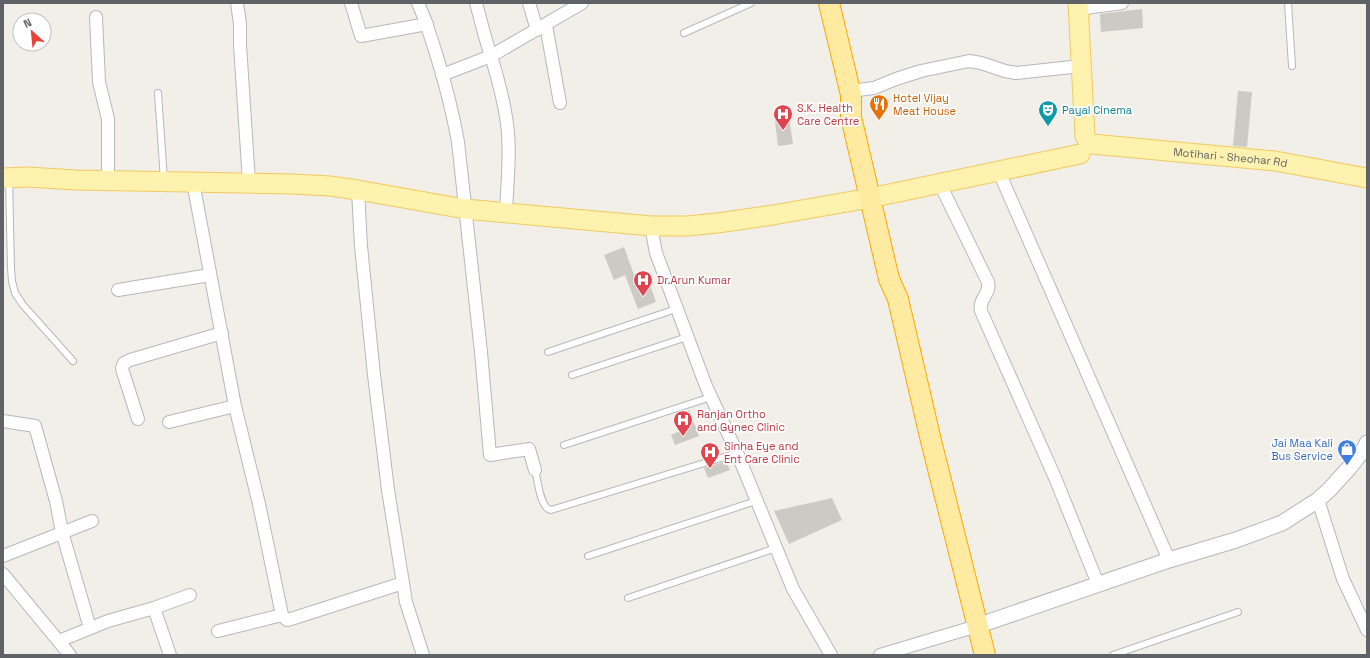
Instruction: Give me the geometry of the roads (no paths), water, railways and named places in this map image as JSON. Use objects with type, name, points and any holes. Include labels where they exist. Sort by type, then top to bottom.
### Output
[{"type":"highway","points":[[829,3],[850,93],[851,117],[876,197],[889,279],[898,299],[931,441],[985,655]]},
{"type":"main road","points":[[1083,6],[1081,66],[1086,145]]},
{"type":"main road","name":"Motihari - Sheohar Rd","points":[[6,178],[164,182],[249,182],[330,186],[465,209],[651,226],[687,226],[717,223],[876,197],[999,172],[1086,145],[1275,161],[1367,178]]},
{"type":"street","points":[[237,3],[240,24],[249,182]]},
{"type":"street","points":[[351,3],[361,36],[427,24]]},
{"type":"street","points":[[418,3],[427,24],[442,75],[458,142],[481,352],[490,455],[529,449],[535,470]]},
{"type":"street","points":[[476,3],[499,80],[508,126],[506,213]]},
{"type":"street","points":[[529,3],[542,27],[560,103]]},
{"type":"street","points":[[442,75],[491,56],[582,3]]},
{"type":"street","points":[[1083,6],[1122,3]]},
{"type":"street","points":[[96,17],[99,82],[108,119],[108,180]]},
{"type":"street","points":[[850,93],[874,88],[921,70],[969,61],[982,63],[1016,73],[1081,66]]},
{"type":"street","points":[[999,172],[1169,560]]},
{"type":"street","points":[[193,182],[235,406],[259,504],[282,615],[287,620],[291,619],[403,583]]},
{"type":"street","points":[[940,184],[988,282],[989,289],[980,304],[981,311],[1056,480],[1098,584]]},
{"type":"street","points":[[358,190],[361,246],[374,375],[388,490],[406,602],[419,653]]},
{"type":"street","points":[[651,226],[656,253],[676,309],[711,397],[737,453],[792,589],[831,655]]},
{"type":"street","points":[[118,290],[210,275]]},
{"type":"street","points":[[138,419],[122,368],[124,363],[222,333]]},
{"type":"street","points":[[170,422],[235,406]]},
{"type":"street","points":[[3,421],[35,426],[56,501],[62,532],[90,628]]},
{"type":"street","points":[[880,655],[977,626],[1169,560],[1236,540],[1282,523],[1318,500],[1350,468],[1366,446]]},
{"type":"street","points":[[1318,500],[1343,579],[1367,630]]},
{"type":"street","points":[[3,556],[92,521]]},
{"type":"street","points":[[3,574],[70,655]]},
{"type":"street","points":[[58,641],[108,621],[154,608],[190,595]]},
{"type":"street","points":[[154,608],[170,655]]},
{"type":"street","points":[[218,631],[282,615]]},
{"type":"lane","points":[[684,33],[751,3]]},
{"type":"lane","points":[[1288,3],[1292,66]]},
{"type":"lane","points":[[158,93],[164,182]]},
{"type":"lane","points":[[6,178],[12,281],[16,294],[23,305],[73,361]]},
{"type":"lane","points":[[548,352],[676,309]]},
{"type":"lane","points":[[572,375],[687,337]]},
{"type":"lane","points":[[564,445],[711,397]]},
{"type":"lane","points":[[535,470],[542,504],[547,510],[551,510],[737,453]]},
{"type":"lane","points":[[588,556],[756,501]]},
{"type":"lane","points":[[628,598],[776,548]]},
{"type":"lane","points":[[1113,655],[1238,612]]},
{"type":"place","name":"Hotel Vijay Meat House","points":[[879,121]]},
{"type":"place","name":"Payal Cinema","points":[[1048,127]]},
{"type":"place","name":"S.K. Health Care Centre","points":[[783,131]]},
{"type":"place","name":"Dr.Arun Kumar","points":[[643,297]]},
{"type":"place","name":"Ranjan Ortho and Gynec Clinic","points":[[683,437]]},
{"type":"place","name":"Jai Maa Kali Bus Service","points":[[1347,466]]},
{"type":"place","name":"Sinha Eye and Ent Care Clinic","points":[[710,469]]}]
